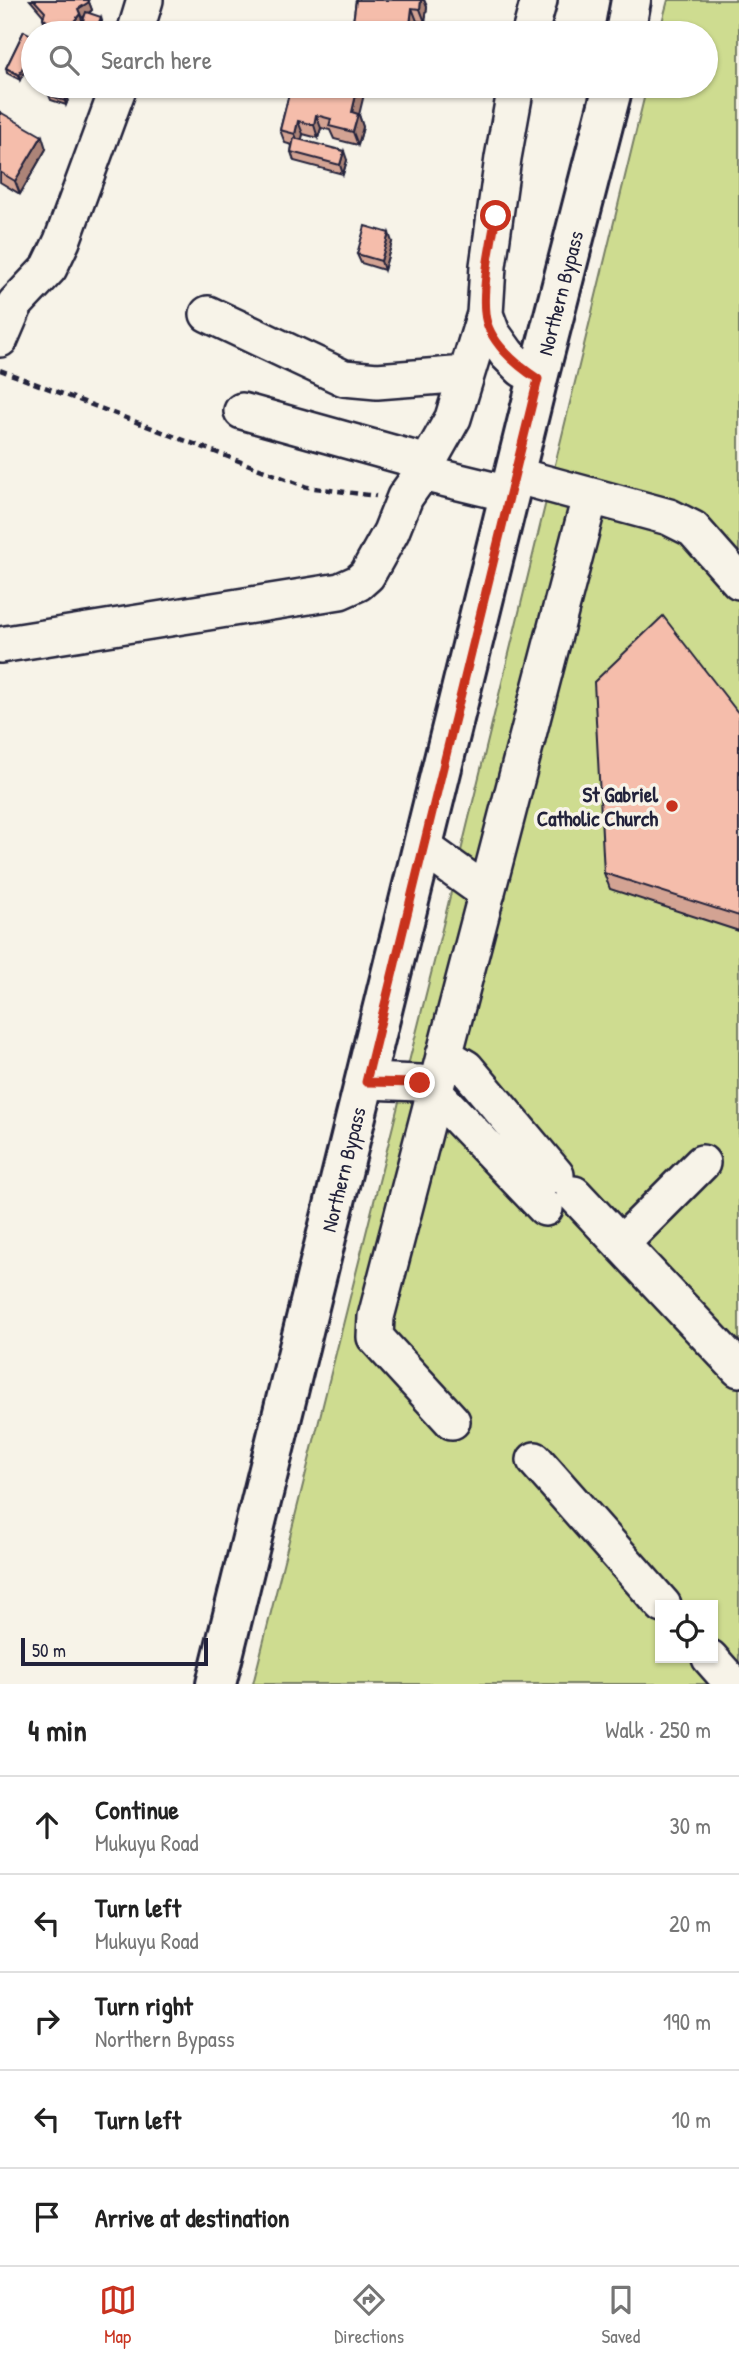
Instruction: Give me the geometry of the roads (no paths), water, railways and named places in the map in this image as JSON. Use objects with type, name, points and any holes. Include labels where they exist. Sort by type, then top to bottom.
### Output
[{"type":"main road","points":[[627,21],[631,0]]},
{"type":"main road","name":"Northern Bypass","points":[[216,1684],[610,98]]},
{"type":"street","points":[[139,21],[145,0]]},
{"type":"street","points":[[533,21],[539,0]]},
{"type":"street","points":[[0,339],[15,304],[49,268],[62,241],[114,98]]},
{"type":"street","points":[[0,645],[340,591],[359,583],[367,575],[418,477],[453,418],[485,314],[488,266],[514,98]]},
{"type":"street","points":[[208,314],[344,378],[377,381],[466,374]]},
{"type":"street","points":[[485,314],[492,333],[507,354],[522,369],[538,379]]},
{"type":"street","points":[[242,411],[418,477],[512,484],[590,497],[669,517],[693,529],[739,580]]},
{"type":"street","points":[[452,1421],[375,1337],[376,1317],[590,497]]},
{"type":"street","points":[[423,847],[486,893]]},
{"type":"street","points":[[444,1055],[466,1068],[558,1193]]},
{"type":"street","points":[[366,1082],[420,1083],[435,1092],[621,1244],[738,1367]]},
{"type":"street","points":[[621,1244],[702,1163]]},
{"type":"street","points":[[535,1460],[659,1600]]},
{"type":"street","points":[[714,1663],[733,1684]]},
{"type":"place","name":"St Gabriel Catholic Church","points":[[672,806]]}]
